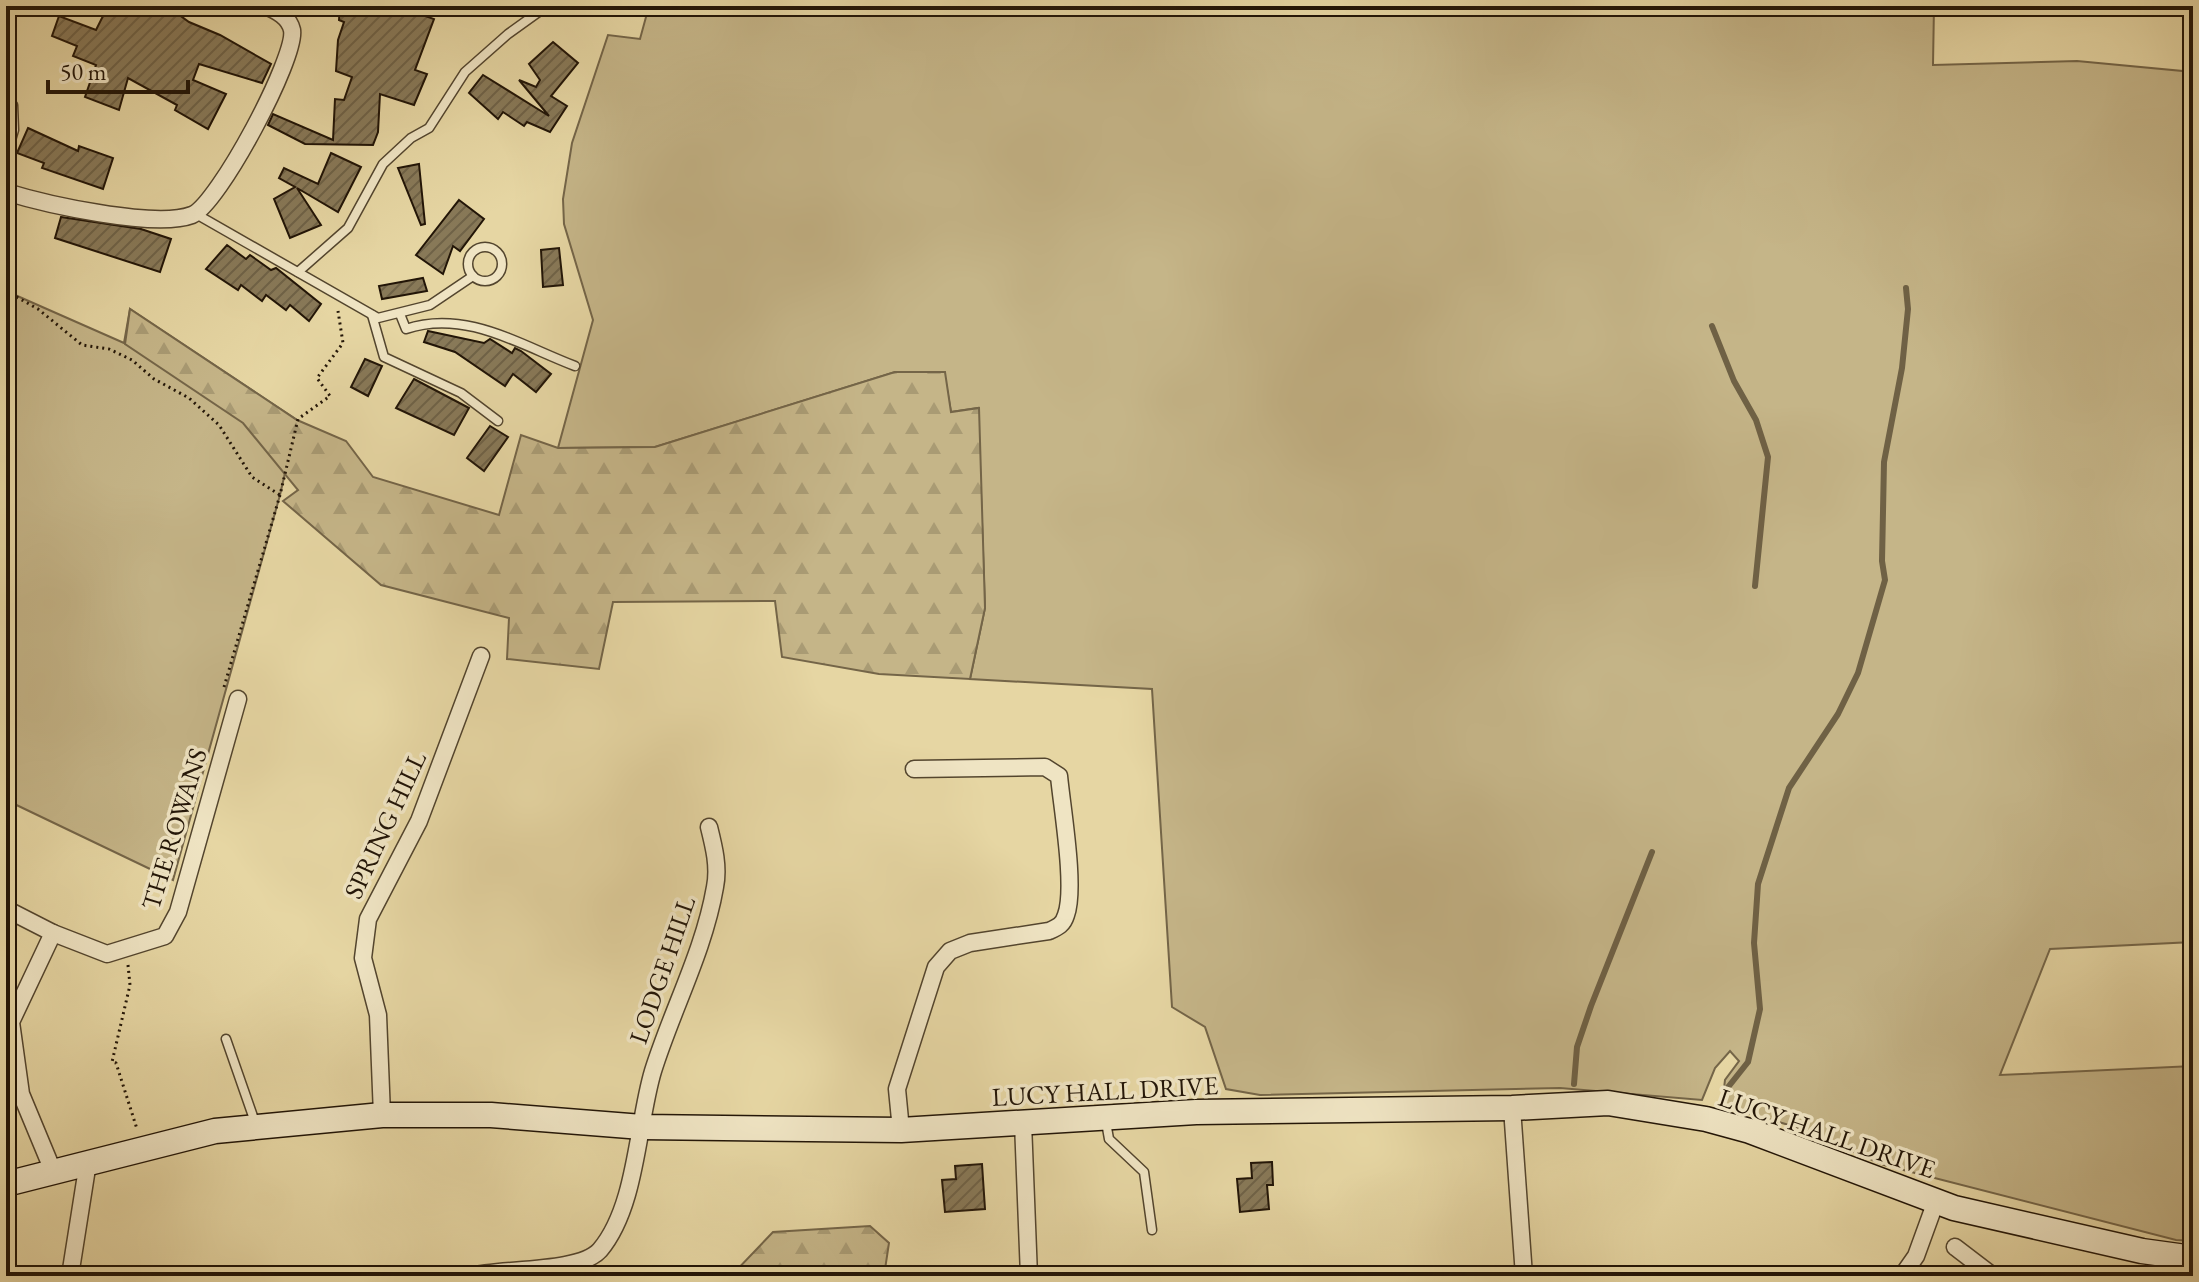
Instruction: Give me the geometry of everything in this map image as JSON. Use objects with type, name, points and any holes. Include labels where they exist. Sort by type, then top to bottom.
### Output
[{"type":"street","points":[[6,192],[36,201],[148,219],[196,214],[206,205],[234,161],[288,58],[292,29],[286,18],[266,6]]},
{"type":"street","name":"SPRING HILL","points":[[382,1115],[378,1015],[363,958],[368,919],[419,821],[481,656]]},
{"type":"street","name":"THE ROWANS","points":[[6,909],[53,933],[107,954],[165,936],[178,912],[238,699]]},
{"type":"street","points":[[901,1130],[897,1089],[936,967],[950,951],[970,943],[1049,931],[1060,926],[1067,913],[1069,893],[1059,776],[1045,767],[914,769]]},
{"type":"street","name":"LODGE HILL","points":[[471,1276],[578,1262],[598,1252],[621,1207],[642,1127],[652,1073],[716,886],[715,852],[709,827]]},
{"type":"street","points":[[53,933],[11,1022],[21,1094],[53,1171]]},
{"type":"street","name":"LUCY HALL DRIVE","points":[[6,1184],[215,1131],[382,1115],[491,1115],[642,1127],[901,1130],[1196,1112],[1512,1108],[1608,1103],[1706,1119],[1750,1131],[1936,1201],[2142,1251],[2193,1258]]},
{"type":"street","points":[[1512,1108],[1524,1276]]},
{"type":"street","points":[[1023,1123],[1029,1276]]},
{"type":"street","points":[[70,1276],[88,1162]]},
{"type":"street","points":[[1902,1276],[1916,1256],[1936,1201]]},
{"type":"street","points":[[1955,1247],[1993,1276]]},
{"type":"lane","points":[[298,272],[348,228],[383,164],[411,138],[429,128],[465,72],[547,6]]},
{"type":"lane","points":[[6,157],[14,130],[13,105]]},
{"type":"lane","points":[[196,214],[378,318],[430,305],[473,276]]},
{"type":"lane","points":[[484,246],[499,254],[501,270],[494,279],[483,281],[473,276],[468,266],[474,250],[484,246]]},
{"type":"lane","points":[[400,314],[406,329],[429,321],[455,321],[575,366]]},
{"type":"lane","points":[[372,315],[384,357],[461,393],[498,421]]},
{"type":"lane","points":[[226,1039],[256,1126]]},
{"type":"lane","points":[[1105,1117],[1109,1139],[1144,1172],[1152,1230]]},
{"type":"path","points":[[469,6],[495,14],[522,10],[530,19]]},
{"type":"path","points":[[6,291],[38,309],[82,345],[109,349],[132,360],[154,379],[189,398],[219,425],[252,477],[280,495]]},
{"type":"path","points":[[238,699],[224,687],[280,495],[298,419],[330,396],[317,378],[343,343],[335,291]]},
{"type":"path","points":[[126,949],[130,985],[112,1062],[116,1063],[143,1149]]},
{"type":"green space","points":[[649,6],[1934,6],[1933,65],[2077,61],[2193,72],[2193,942],[2050,949],[2000,1075],[2193,1066],[2193,1241],[2176,1240],[1884,1165],[1796,1127],[1722,1106],[1725,1080],[1739,1061],[1730,1051],[1715,1068],[1702,1100],[1560,1088],[1260,1095],[1226,1089],[1205,1027],[1172,1007],[1152,689],[970,679],[985,608],[978,408],[951,412],[944,372],[895,372],[655,447],[558,448],[593,320],[564,224],[563,199],[572,143],[608,35],[640,39]]},
{"type":"green space","points":[[6,291],[124,343],[130,309],[297,420],[280,495],[173,880],[6,800]]},
{"type":"green space","points":[[130,309],[297,420],[346,441],[373,477],[499,515],[521,435],[558,448],[655,447],[895,372],[945,372],[951,412],[979,408],[985,608],[970,679],[879,674],[782,657],[775,601],[613,602],[599,669],[507,659],[509,618],[381,585],[283,501],[298,490],[243,423],[125,344]]},
{"type":"green space","points":[[870,1226],[889,1243],[884,1276],[731,1276],[773,1232]]},
{"type":"building","points":[[108,6],[167,6],[189,22],[220,35],[271,64],[262,83],[199,64],[193,80],[226,94],[208,129],[175,110],[177,105],[128,78],[119,110],[85,97],[96,65],[73,56],[77,46],[52,36],[59,16],[96,30]]},
{"type":"building","points":[[340,6],[397,6],[434,19],[415,70],[427,74],[414,105],[380,94],[378,132],[373,145],[305,144],[268,125],[273,114],[333,140],[335,99],[344,100],[352,77],[336,71],[338,40],[344,22],[339,20]]},
{"type":"building","points":[[553,42],[578,63],[551,96],[567,106],[550,132],[527,122],[524,126],[503,112],[498,119],[469,93],[483,75],[549,116],[519,80],[536,87],[540,80],[529,64]]},
{"type":"building","points":[[28,128],[78,151],[79,146],[113,158],[103,189],[42,168],[44,163],[17,153]]},
{"type":"building","points":[[331,153],[361,167],[338,212],[297,188],[321,225],[290,238],[274,199],[295,187],[279,178],[284,168],[318,184]]},
{"type":"building","points":[[419,164],[425,224],[421,225],[398,168]]},
{"type":"building","points":[[459,200],[484,219],[460,251],[453,246],[443,274],[416,255]]},
{"type":"building","points":[[61,217],[141,229],[171,239],[160,272],[55,238]]},
{"type":"building","points":[[227,245],[246,259],[250,255],[271,270],[276,268],[321,304],[309,321],[290,305],[286,310],[266,295],[262,301],[241,285],[238,290],[206,269]]},
{"type":"building","points":[[559,248],[563,285],[543,287],[541,250]]},
{"type":"building","points":[[423,278],[427,291],[382,299],[379,286]]},
{"type":"building","points":[[428,331],[484,343],[490,339],[512,353],[515,348],[521,351],[551,374],[536,392],[513,374],[505,386],[455,352],[424,342]]},
{"type":"building","points":[[365,359],[382,366],[368,396],[351,387]]},
{"type":"building","points":[[414,379],[469,408],[454,435],[396,408]]},
{"type":"building","points":[[490,426],[508,437],[484,471],[467,458]]},
{"type":"building","points":[[1272,1162],[1273,1185],[1267,1185],[1269,1209],[1240,1212],[1237,1179],[1252,1178],[1251,1163]]},
{"type":"building","points":[[982,1164],[985,1209],[945,1212],[942,1180],[956,1179],[955,1166]]},
{"type":"waterway","points":[[1725,1091],[1748,1062],[1760,1009],[1754,943],[1758,884],[1789,788],[1838,714],[1858,673],[1885,580],[1882,561],[1884,462],[1902,368],[1908,309],[1906,288]]},
{"type":"waterway","points":[[1712,326],[1734,381],[1756,420],[1768,457],[1755,586]]},
{"type":"waterway","points":[[1574,1084],[1577,1047],[1652,852]]}]
